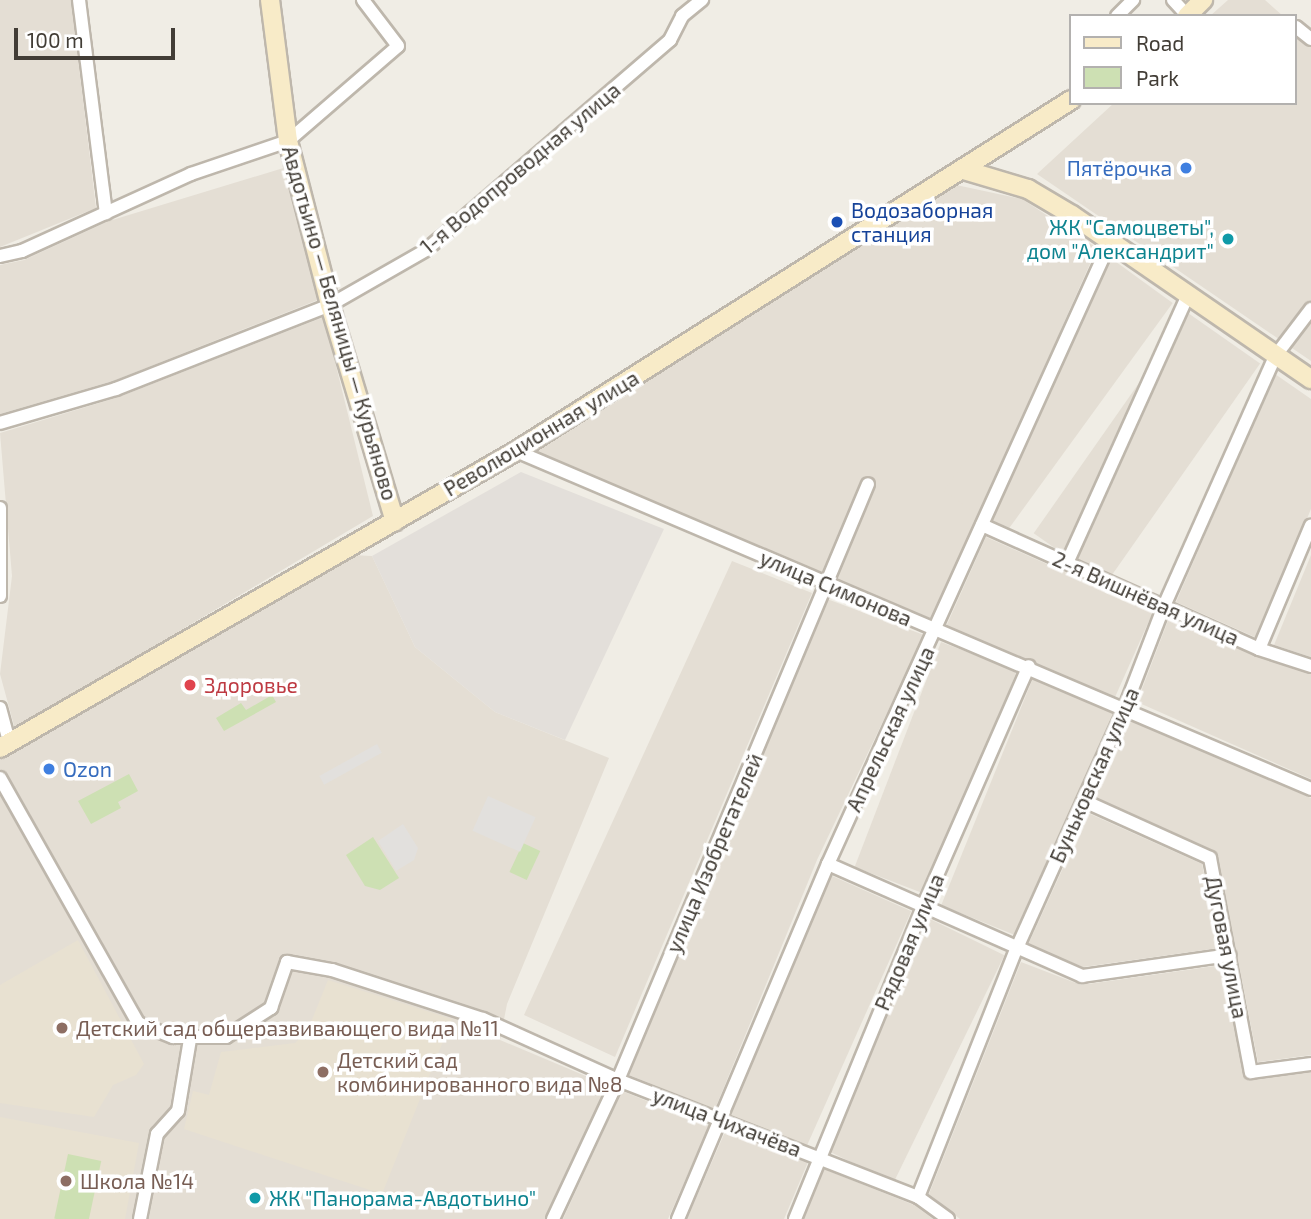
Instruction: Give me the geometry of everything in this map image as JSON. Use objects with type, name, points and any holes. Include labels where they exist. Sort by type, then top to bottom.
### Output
[{"type":"main road","name":"Авдотьино — Беляницы — Курьяново","points":[[270,0],[288,141],[330,305],[395,521]]},
{"type":"main road","points":[[1188,14],[1203,0]]},
{"type":"main road","name":"Революционная улица","points":[[4,745],[516,451],[1070,101]]},
{"type":"main road","points":[[964,170],[1028,189],[1311,379]]},
{"type":"street","points":[[79,0],[106,213]]},
{"type":"street","points":[[0,256],[22,251],[191,174],[288,141],[398,46],[363,0]]},
{"type":"street","name":"1-я Водопроводная улица","points":[[0,423],[116,389],[330,305],[426,250],[670,40],[682,16],[702,0]]},
{"type":"street","points":[[1119,14],[1133,0]]},
{"type":"street","points":[[1173,0],[1186,14]]},
{"type":"street","points":[[1297,28],[1311,39]]},
{"type":"street","name":"Апрельская улица","points":[[678,1219],[828,864],[936,631],[1110,242]]},
{"type":"street","points":[[1067,563],[1188,295]]},
{"type":"street","name":"Буньковская улица","points":[[918,1197],[1016,950],[1125,707],[1164,606],[1276,355],[1311,309]]},
{"type":"street","name":"улица Симонова","points":[[516,451],[828,586],[1029,666],[1311,789]]},
{"type":"street","name":"улица Изобретателей","points":[[553,1219],[618,1080],[828,586],[867,484]]},
{"type":"street","points":[[0,508],[0,596]]},
{"type":"street","name":"2-я Вишнёвая улица","points":[[982,525],[1259,649],[1311,666]]},
{"type":"street","points":[[1259,649],[1311,525]]},
{"type":"street","name":"Рядовая улица","points":[[794,1219],[923,907],[1029,666]]},
{"type":"street","points":[[0,708],[4,745]]},
{"type":"street","points":[[0,778],[138,1023],[190,1039],[178,1111],[156,1134],[140,1219]]},
{"type":"street","name":"Дуговая улица","points":[[1084,801],[1210,858],[1251,1072],[1311,1064]]},
{"type":"street","points":[[828,864],[1016,950],[1082,976],[1230,955]]},
{"type":"street","name":"улица Чихачёва","points":[[190,1039],[226,1037],[271,1008],[287,962],[331,970],[460,1011],[618,1080],[918,1197],[948,1219]]},
{"type":"shaded area","points":[[0,0],[71,0],[96,208],[0,247]]},
{"type":"shaded area","points":[[1228,0],[1265,0],[1281,14],[1212,14]]},
{"type":"shaded area","points":[[1297,28],[1311,39],[1311,361],[1037,174],[1112,105],[1297,105]]},
{"type":"shaded area","points":[[290,166],[320,299],[113,381],[0,414],[0,265],[24,260],[109,221]]},
{"type":"shaded area","points":[[947,183],[1022,199],[1097,248],[932,619],[525,453]]},
{"type":"shaded area","points":[[1112,259],[1173,303],[1005,534],[944,490]]},
{"type":"shaded area","points":[[1188,313],[1260,363],[1106,584],[1034,533]]},
{"type":"shaded area","points":[[324,317],[373,516],[15,729],[0,674],[12,576],[0,433],[119,397]]},
{"type":"shaded area","points":[[1275,374],[1311,399],[1311,509],[1257,638],[1176,602]]},
{"type":"shaded area","points":[[521,472],[664,529],[565,740],[495,712],[415,647],[372,556]]},
{"type":"shaded area","points":[[986,537],[1153,611],[1114,700],[947,626]]},
{"type":"shaded area","points":[[352,555],[372,556],[415,647],[495,712],[609,758],[507,1004],[500,1040],[607,1085],[545,1219],[0,1219],[0,758]]},
{"type":"shaded area","points":[[1311,555],[1311,657],[1274,645]]},
{"type":"shaded area","points":[[732,561],[812,593],[615,1057],[524,1015]]},
{"type":"shaded area","points":[[827,599],[924,635],[817,860],[715,1109],[629,1075]]},
{"type":"shaded area","points":[[1169,618],[1311,674],[1311,779],[1137,702]]},
{"type":"shaded area","points":[[941,642],[1017,671],[930,896],[855,867]]},
{"type":"shaded area","points":[[1033,678],[1114,711],[1022,938],[941,905]]},
{"type":"shaded area","points":[[1130,718],[1311,798],[1311,1055],[1258,1062],[1217,853],[1095,797]]},
{"type":"shaded area","points":[[377,744],[382,753],[324,785],[319,776]]},
{"type":"shaded area","points":[[488,796],[536,817],[520,852],[473,831]]},
{"type":"shaded area","points":[[1088,813],[1202,864],[1219,948],[1083,967],[1028,945]]},
{"type":"shaded area","points":[[403,824],[418,848],[414,860],[396,871],[378,841]]},
{"type":"shaded area","points":[[830,875],[911,911],[806,1149],[724,1113]]},
{"type":"shaded area","points":[[928,918],[1004,955],[893,1183],[817,1145]]},
{"type":"shaded area","name":"Детский сад общеразвивающего вида №11","points":[[78,940],[144,1064],[136,1075],[113,1085],[94,1117],[0,1103],[0,985]]},
{"type":"shaded area","points":[[1021,962],[1081,985],[1222,965],[1246,1079],[1311,1072],[1311,1219],[960,1219],[929,1194]]},
{"type":"shaded area","name":"Детский сад комбинированного вида №8","points":[[328,980],[452,1019],[382,1194],[184,1129],[193,1091],[209,1095],[221,1052],[295,1043],[307,1032]]},
{"type":"shaded area","points":[[622,1091],[709,1126],[668,1219],[563,1219]]},
{"type":"shaded area","name":"Школа №14","points":[[0,1117],[139,1143],[125,1219],[0,1219]]},
{"type":"shaded area","points":[[725,1132],[808,1162],[784,1219],[687,1219]]},
{"type":"shaded area","points":[[824,1169],[914,1205],[933,1219],[802,1219]]},
{"type":"green space","points":[[272,695],[276,702],[224,731],[216,718],[241,703],[246,710]]},
{"type":"green space","points":[[129,774],[138,791],[118,802],[121,808],[91,824],[78,801]]},
{"type":"green space","points":[[373,837],[399,878],[380,890],[365,886],[346,855]]},
{"type":"green space","points":[[523,843],[540,851],[527,880],[509,872]]},
{"type":"green space","points":[[68,1154],[101,1161],[89,1219],[54,1219]]},
{"type":"place","name":"Пятёрочка","points":[[1186,168]]},
{"type":"place","name":"Водозаборная станция","points":[[837,222]]},
{"type":"place","name":"ЖК \"Самоцветы\", дом \"Александрит\"","points":[[1228,239]]},
{"type":"place","name":"Здоровье","points":[[190,685]]},
{"type":"place","name":"Ozon","points":[[49,769]]},
{"type":"place","name":"Детский сад общеразвивающего вида №11","points":[[62,1028]]},
{"type":"place","name":"Детский сад комбинированного вида №8","points":[[323,1072]]},
{"type":"place","name":"Школа №14","points":[[66,1181]]},
{"type":"place","name":"ЖК \"Панорама-Авдотьино\"","points":[[255,1198]]}]
